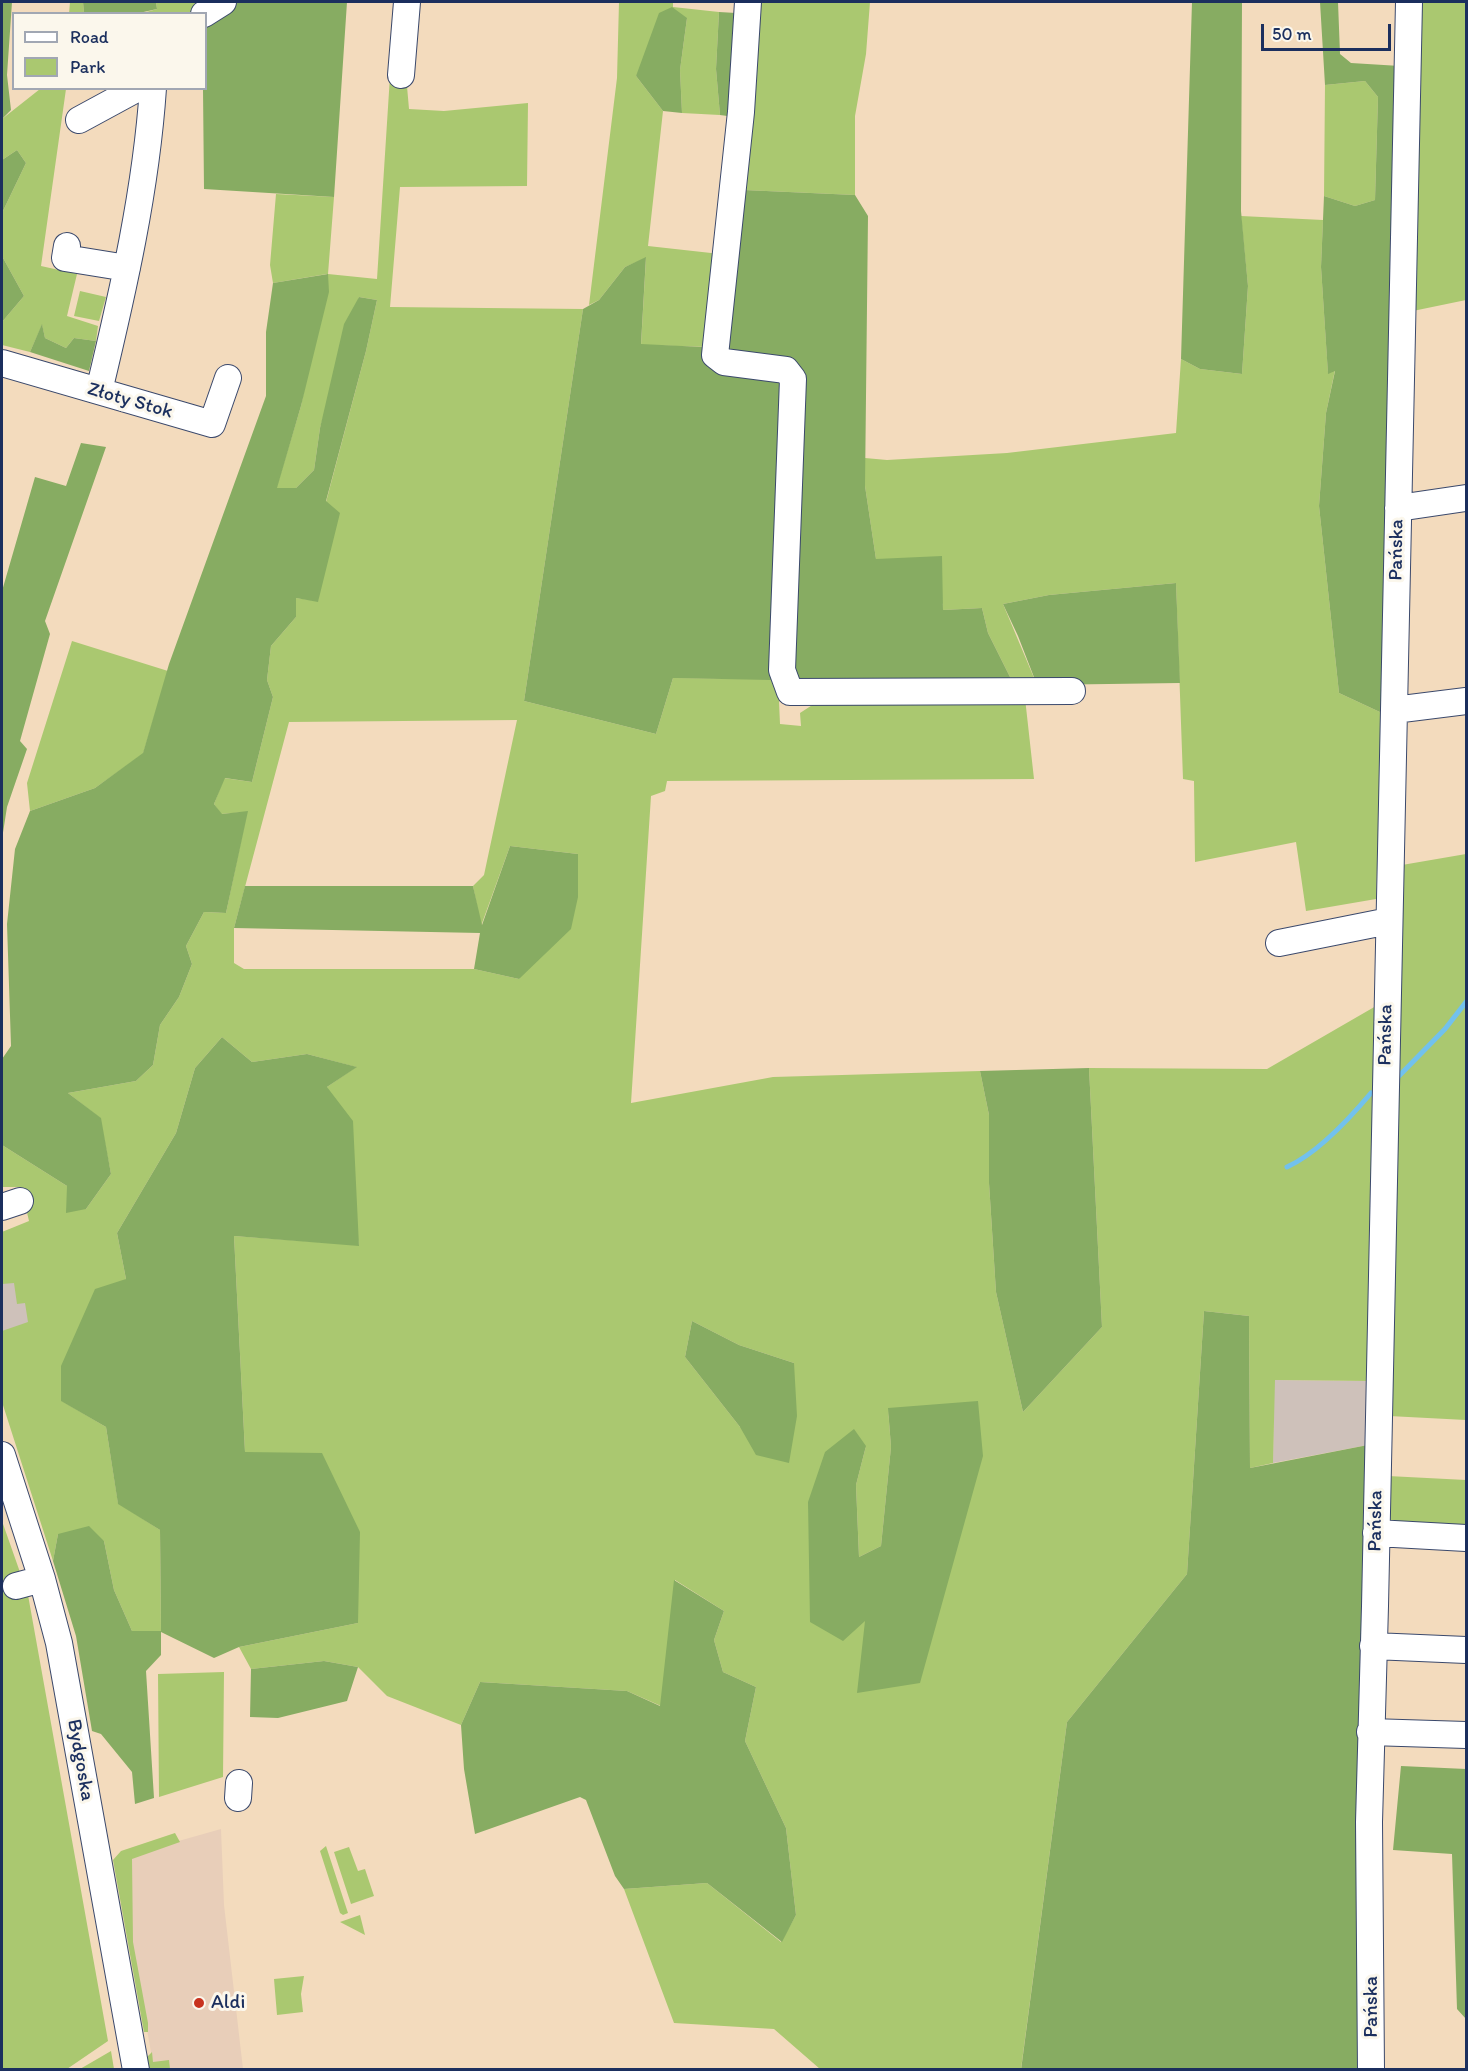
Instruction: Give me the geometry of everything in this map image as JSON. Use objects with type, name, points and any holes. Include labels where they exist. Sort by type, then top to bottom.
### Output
[{"type":"street","points":[[207,12],[223,2]]},
{"type":"street","points":[[401,75],[407,2]]},
{"type":"street","points":[[748,2],[741,112],[715,355],[724,362],[786,370],[793,379],[782,669],[790,692],[1072,692]]},
{"type":"street","name":"Pańska","points":[[1371,2070],[1370,1732],[1409,2]]},
{"type":"street","points":[[78,120],[134,90]]},
{"type":"street","points":[[99,391],[127,268],[149,149],[153,90]]},
{"type":"street","points":[[67,246],[66,258],[127,268]]},
{"type":"street","name":"Złoty Stok","points":[[2,363],[212,424],[228,378]]},
{"type":"street","points":[[1398,508],[1467,498]]},
{"type":"street","points":[[1394,710],[1467,701]]},
{"type":"street","points":[[1279,943],[1389,921]]},
{"type":"street","name":"Bydgoska","points":[[2,1455],[42,1579],[59,1643],[136,2070]]},
{"type":"street","points":[[1376,1533],[1467,1538]]},
{"type":"street","points":[[16,1586],[42,1579]]},
{"type":"street","points":[[1373,1646],[1467,1650]]},
{"type":"street","points":[[1370,1732],[1467,1735]]},
{"type":"shaded area","points":[[19,1226],[31,1327],[2,1337],[2,1232]]},
{"type":"shaded area","points":[[1274,1380],[1369,1381],[1368,1445],[1273,1463]]},
{"type":"shaded area","points":[[221,1829],[224,1905],[243,2069],[154,2069],[129,1929],[129,1855]]},
{"type":"green space","points":[[2,2],[12,2],[7,75],[11,110],[2,119]]},
{"type":"green space","points":[[70,2],[83,2],[84,12],[69,12]]},
{"type":"green space","points":[[83,2],[156,2],[157,9],[144,12],[84,12]]},
{"type":"green space","points":[[156,2],[217,2],[196,12],[146,12],[157,9]]},
{"type":"green space","points":[[238,2],[347,2],[334,197],[204,189],[203,90],[207,90],[207,25]]},
{"type":"green space","points":[[619,2],[673,2],[673,7],[719,12],[716,69],[720,115],[682,113],[680,70],[687,18],[636,76],[663,111],[648,246],[720,254],[711,347],[641,345],[646,258],[625,267],[599,300],[589,305],[617,78]]},
{"type":"green space","points":[[756,2],[870,2],[866,54],[855,116],[855,195],[744,190]]},
{"type":"green space","points":[[1192,2],[1242,2],[1241,211],[1248,286],[1242,374],[1200,369],[1181,359]]},
{"type":"green space","points":[[1320,2],[1338,2],[1340,54],[1351,63],[1400,66],[1382,713],[1339,693],[1319,506],[1326,413],[1335,371],[1328,374],[1321,267],[1324,196],[1355,206],[1375,200],[1378,97],[1365,81],[1325,85]]},
{"type":"green space","points":[[1420,2],[1466,2],[1466,300],[1408,312]]},
{"type":"green space","points":[[672,7],[687,18],[680,70],[682,113],[663,111],[636,76],[659,13]]},
{"type":"green space","points":[[719,12],[736,13],[735,117],[720,115],[716,69]]},
{"type":"green space","points":[[406,75],[409,109],[444,111],[528,103],[527,186],[400,187],[390,307],[583,309],[524,701],[656,734],[673,678],[778,679],[780,724],[801,726],[800,713],[820,700],[1025,698],[1034,779],[667,781],[665,791],[651,796],[631,1103],[773,1077],[980,1071],[989,1115],[989,1183],[996,1292],[1023,1412],[1102,1327],[1089,1068],[1267,1069],[1376,1006],[1369,1381],[1275,1380],[1273,1463],[1250,1468],[1249,1316],[1204,1311],[1187,1574],[1067,1722],[1021,2069],[820,2069],[774,2029],[674,2023],[624,1889],[707,1883],[781,1942],[796,1915],[786,1828],[745,1741],[756,1687],[723,1672],[714,1640],[724,1611],[675,1580],[661,1706],[627,1691],[480,1682],[461,1725],[387,1696],[358,1667],[324,1661],[251,1669],[239,1647],[358,1623],[245,1452],[234,1236],[359,1245],[327,1087],[356,1067],[307,1054],[252,1062],[222,1037],[195,1068],[176,1133],[117,1233],[126,1279],[62,1401],[106,1427],[118,1503],[160,1530],[161,1631],[132,1631],[114,1590],[104,1541],[58,1534],[53,1561],[2,1402],[2,1331],[28,1322],[25,1303],[17,1304],[14,1283],[2,1284],[2,1232],[29,1221],[21,1187],[2,1187],[2,1145],[67,1186],[86,1209],[111,1174],[100,1118],[68,1093],[136,1081],[153,1065],[160,1025],[179,997],[192,964],[186,946],[204,912],[226,913],[247,812],[221,814],[214,804],[224,778],[252,782],[273,697],[267,680],[271,646],[296,617],[296,598],[318,601],[326,502],[366,351],[377,300],[359,297],[320,428],[314,470],[296,488],[276,489],[301,406],[327,274],[273,283],[270,265],[276,194],[334,197],[328,274],[377,279],[390,76]],"holes":[[[517,720],[484,875],[473,886],[481,926],[510,846],[578,854],[519,979],[474,969],[244,969],[234,963],[234,928],[289,722]],[[692,1321],[739,1345],[794,1363],[740,1427],[685,1357]],[[888,1408],[920,1683],[865,1621],[810,1622],[811,1575],[866,1446],[856,1485],[859,1557],[881,1546],[891,1447]]]},
{"type":"green space","points":[[1365,81],[1378,97],[1375,200],[1355,206],[1324,196],[1325,85]]},
{"type":"green space","points":[[39,90],[66,90],[41,266],[77,274],[67,316],[98,326],[96,341],[74,338],[66,348],[45,338],[42,325],[30,352],[2,345],[2,322],[24,296],[2,256],[2,213],[26,163],[17,150],[2,160],[2,119]]},
{"type":"green space","points":[[17,150],[26,163],[2,213],[2,160]]},
{"type":"green space","points":[[744,190],[855,195],[868,216],[865,486],[876,559],[942,556],[943,610],[982,608],[988,633],[1014,685],[673,678],[656,734],[524,701],[583,309],[599,300],[625,267],[646,257],[641,344],[724,348]]},
{"type":"green space","points":[[1241,216],[1323,220],[1321,267],[1328,373],[1335,370],[1326,413],[1319,506],[1339,693],[1382,713],[1376,899],[1306,911],[1296,842],[1195,862],[1194,781],[1183,779],[1176,583],[1049,595],[1003,604],[1037,685],[1014,685],[988,633],[982,608],[943,610],[943,604],[876,559],[865,486],[865,458],[887,460],[1007,453],[1176,433],[1181,359],[1200,369],[1242,374],[1248,286]]},
{"type":"green space","points":[[2,256],[24,296],[2,322]]},
{"type":"green space","points":[[328,274],[329,292],[301,406],[277,488],[296,488],[314,470],[320,428],[344,324],[359,297],[377,300],[366,351],[326,501],[340,513],[318,602],[296,598],[296,617],[271,646],[267,680],[273,697],[252,782],[225,778],[214,804],[222,814],[248,811],[226,913],[204,912],[186,946],[192,964],[179,997],[160,1025],[153,1065],[136,1081],[68,1093],[101,1118],[111,1174],[86,1209],[66,1213],[67,1186],[2,1145],[2,1059],[11,1046],[7,924],[15,849],[30,811],[95,788],[143,753],[169,664],[266,396],[266,332],[273,283]]},
{"type":"green space","points":[[80,291],[106,297],[99,321],[74,316]]},
{"type":"green space","points":[[42,324],[45,338],[66,348],[74,338],[96,341],[89,371],[30,352]]},
{"type":"green space","points":[[81,443],[106,447],[45,621],[50,634],[20,741],[27,749],[7,807],[2,839],[2,591],[35,477],[66,486]]},
{"type":"green space","points":[[1176,583],[1180,683],[1037,685],[1003,604],[1049,595]]},
{"type":"green space","points":[[72,641],[168,671],[143,754],[95,788],[30,811],[27,783]]},
{"type":"green space","points":[[510,846],[578,854],[578,897],[571,929],[519,979],[474,969],[480,933],[234,928],[245,886],[473,886],[482,925]]},
{"type":"green space","points":[[1466,854],[1466,1420],[1389,1416],[1402,865]]},
{"type":"green space","points":[[222,1037],[252,1062],[307,1054],[357,1067],[327,1087],[353,1121],[359,1246],[234,1236],[245,1452],[322,1453],[360,1532],[358,1623],[239,1647],[214,1658],[161,1632],[161,1655],[146,1671],[154,1798],[135,1804],[132,1772],[101,1734],[92,1731],[76,1636],[53,1561],[58,1534],[89,1526],[104,1541],[114,1590],[132,1631],[161,1631],[160,1530],[118,1504],[106,1427],[61,1401],[61,1366],[95,1289],[126,1279],[117,1233],[176,1133],[195,1068]]},
{"type":"green space","points":[[1089,1068],[1102,1327],[1023,1412],[996,1292],[989,1183],[989,1115],[980,1071]]},
{"type":"green space","points":[[1204,1311],[1249,1316],[1250,1468],[1368,1445],[1364,2069],[1021,2070],[1067,1722],[1187,1574]]},
{"type":"green space","points":[[692,1321],[739,1345],[794,1363],[797,1416],[789,1463],[756,1455],[740,1427],[685,1357]]},
{"type":"green space","points":[[978,1401],[983,1456],[920,1683],[857,1693],[865,1621],[843,1641],[810,1622],[808,1502],[825,1452],[854,1429],[866,1446],[856,1485],[859,1557],[881,1546],[891,1447],[888,1408]]},
{"type":"green space","points":[[1388,1476],[1466,1480],[1466,1527],[1388,1521]]},
{"type":"green space","points":[[2,1521],[28,1595],[108,2041],[67,2069],[2,2069]]},
{"type":"green space","points":[[674,1580],[724,1611],[714,1640],[723,1672],[756,1687],[745,1741],[786,1828],[796,1915],[782,1942],[707,1883],[624,1889],[615,1876],[586,1800],[580,1797],[475,1834],[464,1769],[461,1725],[480,1682],[627,1691],[660,1706]]},
{"type":"green space","points":[[324,1661],[358,1667],[347,1701],[278,1718],[250,1717],[251,1669]]},
{"type":"green space","points":[[224,1672],[223,1777],[159,1797],[158,1674]]},
{"type":"green space","points":[[1401,1766],[1466,1769],[1466,2019],[1457,2009],[1452,1854],[1393,1850]]},
{"type":"green space","points":[[175,1833],[180,1842],[132,1859],[133,1942],[148,2023],[148,2032],[144,2032],[113,1860],[121,1851]]},
{"type":"green space","points":[[326,1846],[348,1913],[343,1915],[340,1913],[320,1851]]},
{"type":"green space","points":[[349,1847],[358,1871],[365,1869],[374,1896],[351,1904],[334,1852]]},
{"type":"green space","points":[[360,1915],[365,1935],[340,1922]]},
{"type":"green space","points":[[304,1976],[301,1994],[303,2012],[277,2015],[274,1979]]},
{"type":"green space","points":[[111,2051],[114,2069],[80,2069]]},
{"type":"green space","points":[[152,2052],[153,2062],[169,2060],[170,2069],[148,2069],[147,2057]]},
{"type":"waterway","points":[[1395,1080],[1445,1029],[1466,1002]]},
{"type":"waterway","points":[[1287,1167],[1322,1144],[1371,1093]]},
{"type":"place","name":"Aldi","points":[[199,2003]]}]
